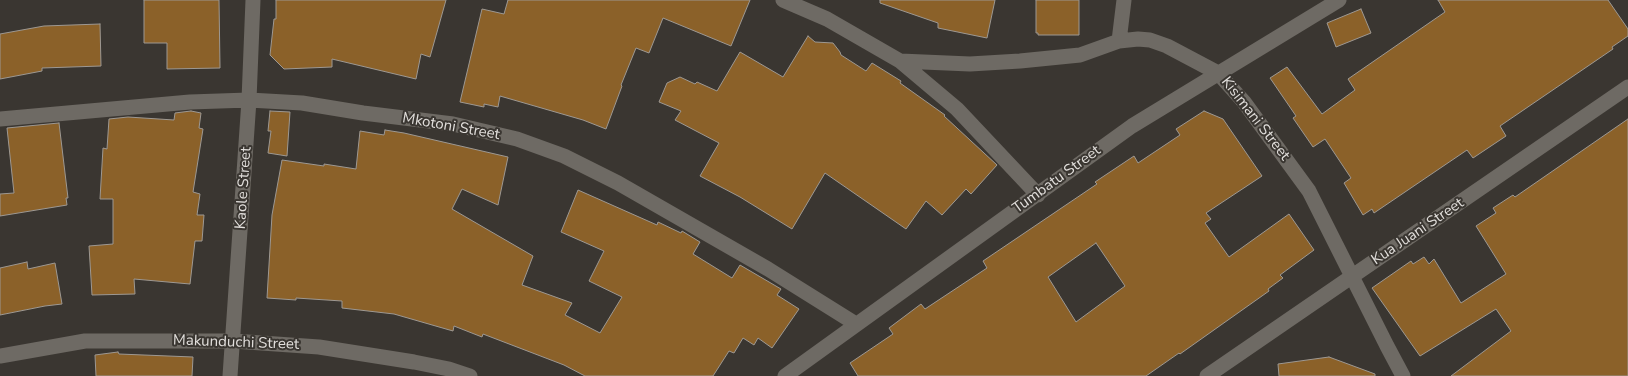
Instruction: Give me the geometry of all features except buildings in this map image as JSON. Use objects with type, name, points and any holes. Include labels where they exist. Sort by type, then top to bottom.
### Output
[{"type":"street","name":"Kaole Street","points":[[230,376],[238,283],[249,100],[252,0]]},
{"type":"street","name":"Kisimani Street","points":[[783,0],[827,19],[900,61],[957,109],[1038,195]]},
{"type":"street","points":[[1119,41],[1124,0]]},
{"type":"street","name":"Tumbatu Street","points":[[786,376],[1132,126],[1340,0]]},
{"type":"street","name":"Kisimani Street","points":[[900,61],[970,64],[1020,61],[1080,55],[1119,41],[1138,39],[1150,40],[1182,53],[1218,73],[1250,110],[1309,191],[1403,376]]},
{"type":"street","name":"Kua Juani Street","points":[[1207,376],[1628,87]]},
{"type":"street","name":"Mkotoni Street","points":[[0,119],[190,102],[249,100],[302,103],[363,113],[453,124],[517,139],[555,152],[618,183],[768,269],[856,324]]},
{"type":"street","name":"Makunduchi Street","points":[[0,356],[85,341],[232,341],[320,346],[414,362],[449,369],[470,376]]}]
